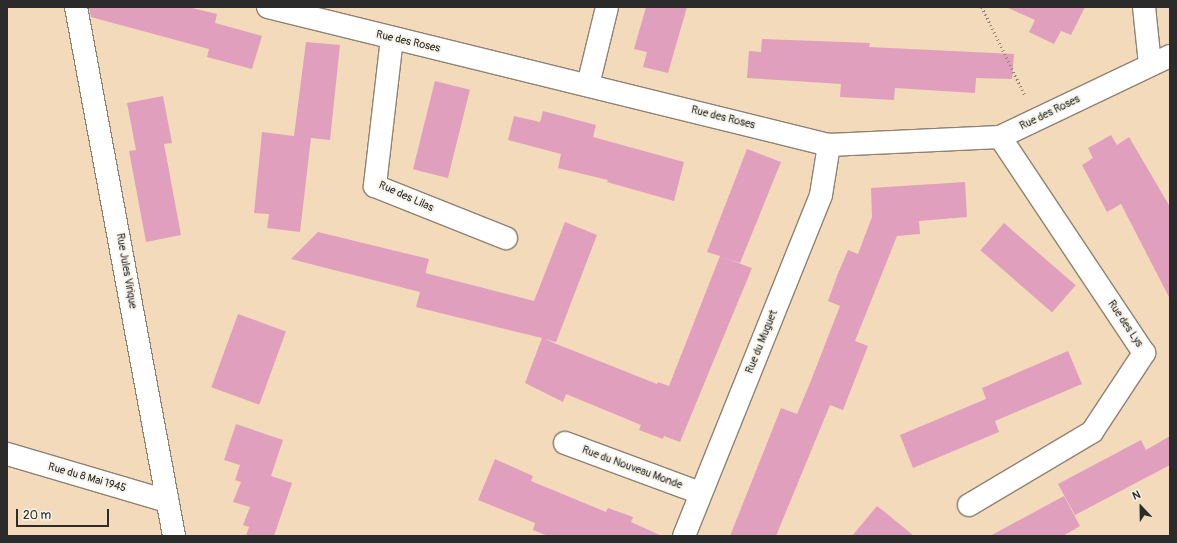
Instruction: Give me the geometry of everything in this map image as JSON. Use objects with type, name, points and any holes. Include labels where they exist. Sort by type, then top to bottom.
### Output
[{"type":"street","name":"Rue Jules Virique","points":[[76,7],[174,536]]},
{"type":"street","name":"Rue des Roses","points":[[268,7],[314,13],[392,38],[829,145],[1000,137],[1150,64],[1170,56]]},
{"type":"street","points":[[588,85],[607,7]]},
{"type":"street","points":[[1144,7],[1150,64]]},
{"type":"street","name":"Rue des Lilas","points":[[392,38],[375,186],[506,238]]},
{"type":"street","name":"Rue des Lys","points":[[969,505],[1092,432],[1144,353],[1000,137]]},
{"type":"street","name":"Rue du Muguet","points":[[684,536],[820,196],[829,145]]},
{"type":"street","name":"Rue du Nouveau Monde","points":[[565,443],[700,493]]},
{"type":"street","name":"Rue du 8 Mai 1945","points":[[7,454],[167,501]]},
{"type":"path","points":[[982,7],[1037,119]]},
{"type":"building","points":[[89,7],[188,7],[217,14],[215,23],[262,36],[252,69],[207,57],[209,49],[91,17]]},
{"type":"building","points":[[646,7],[687,7],[668,73],[643,67],[647,52],[634,49]]},
{"type":"building","points":[[1006,7],[1085,7],[1071,35],[1061,31],[1054,44],[1029,32],[1035,20]]},
{"type":"building","points":[[762,39],[870,43],[869,47],[1014,54],[1012,79],[976,78],[975,93],[895,88],[894,100],[840,97],[841,84],[747,78],[749,51],[761,52]]},
{"type":"building","points":[[306,42],[340,45],[330,140],[311,138],[300,232],[267,228],[269,214],[254,213],[262,132],[294,136]]},
{"type":"building","points":[[435,81],[470,90],[448,178],[413,169]]},
{"type":"building","points":[[163,96],[172,143],[164,144],[181,235],[146,242],[129,151],[136,150],[127,103]]},
{"type":"building","points":[[543,111],[596,125],[593,137],[684,162],[674,201],[607,182],[608,180],[558,168],[561,154],[508,140],[514,116],[540,122]]},
{"type":"building","points":[[1111,135],[1117,145],[1129,137],[1170,207],[1170,299],[1121,204],[1107,212],[1082,165],[1093,158],[1088,148]]},
{"type":"building","points":[[747,149],[781,162],[740,263],[722,257],[752,268],[680,442],[664,436],[663,439],[639,430],[641,425],[566,394],[563,402],[525,383],[542,338],[416,307],[420,292],[291,259],[318,232],[429,259],[425,273],[534,301],[565,222],[597,235],[556,342],[544,339],[657,384],[658,382],[669,386],[720,256],[707,252]]},
{"type":"building","points":[[965,182],[967,217],[919,221],[920,234],[897,236],[855,341],[868,346],[843,410],[830,405],[776,536],[730,536],[781,408],[797,414],[810,383],[840,306],[828,301],[837,276],[848,250],[858,254],[872,217],[871,188]]},
{"type":"building","points":[[1004,223],[1076,285],[1052,312],[980,250]]},
{"type":"building","points":[[238,314],[286,331],[259,405],[211,387]]},
{"type":"building","points":[[1068,351],[1082,384],[995,421],[999,432],[913,468],[900,435],[986,399],[982,388]]},
{"type":"building","points":[[236,424],[283,440],[271,476],[292,483],[274,536],[246,536],[249,527],[243,525],[250,507],[233,502],[241,482],[235,480],[240,465],[224,460]]},
{"type":"building","points":[[1170,436],[1170,465],[1075,515],[1058,484],[1141,440],[1146,450]]},
{"type":"building","points":[[495,459],[533,476],[531,481],[606,512],[608,508],[633,517],[631,522],[662,536],[548,536],[533,530],[535,523],[478,500]]},
{"type":"building","points":[[1064,496],[1080,526],[1063,536],[990,536]]},
{"type":"building","points":[[877,506],[886,513],[914,536],[852,536]]}]
